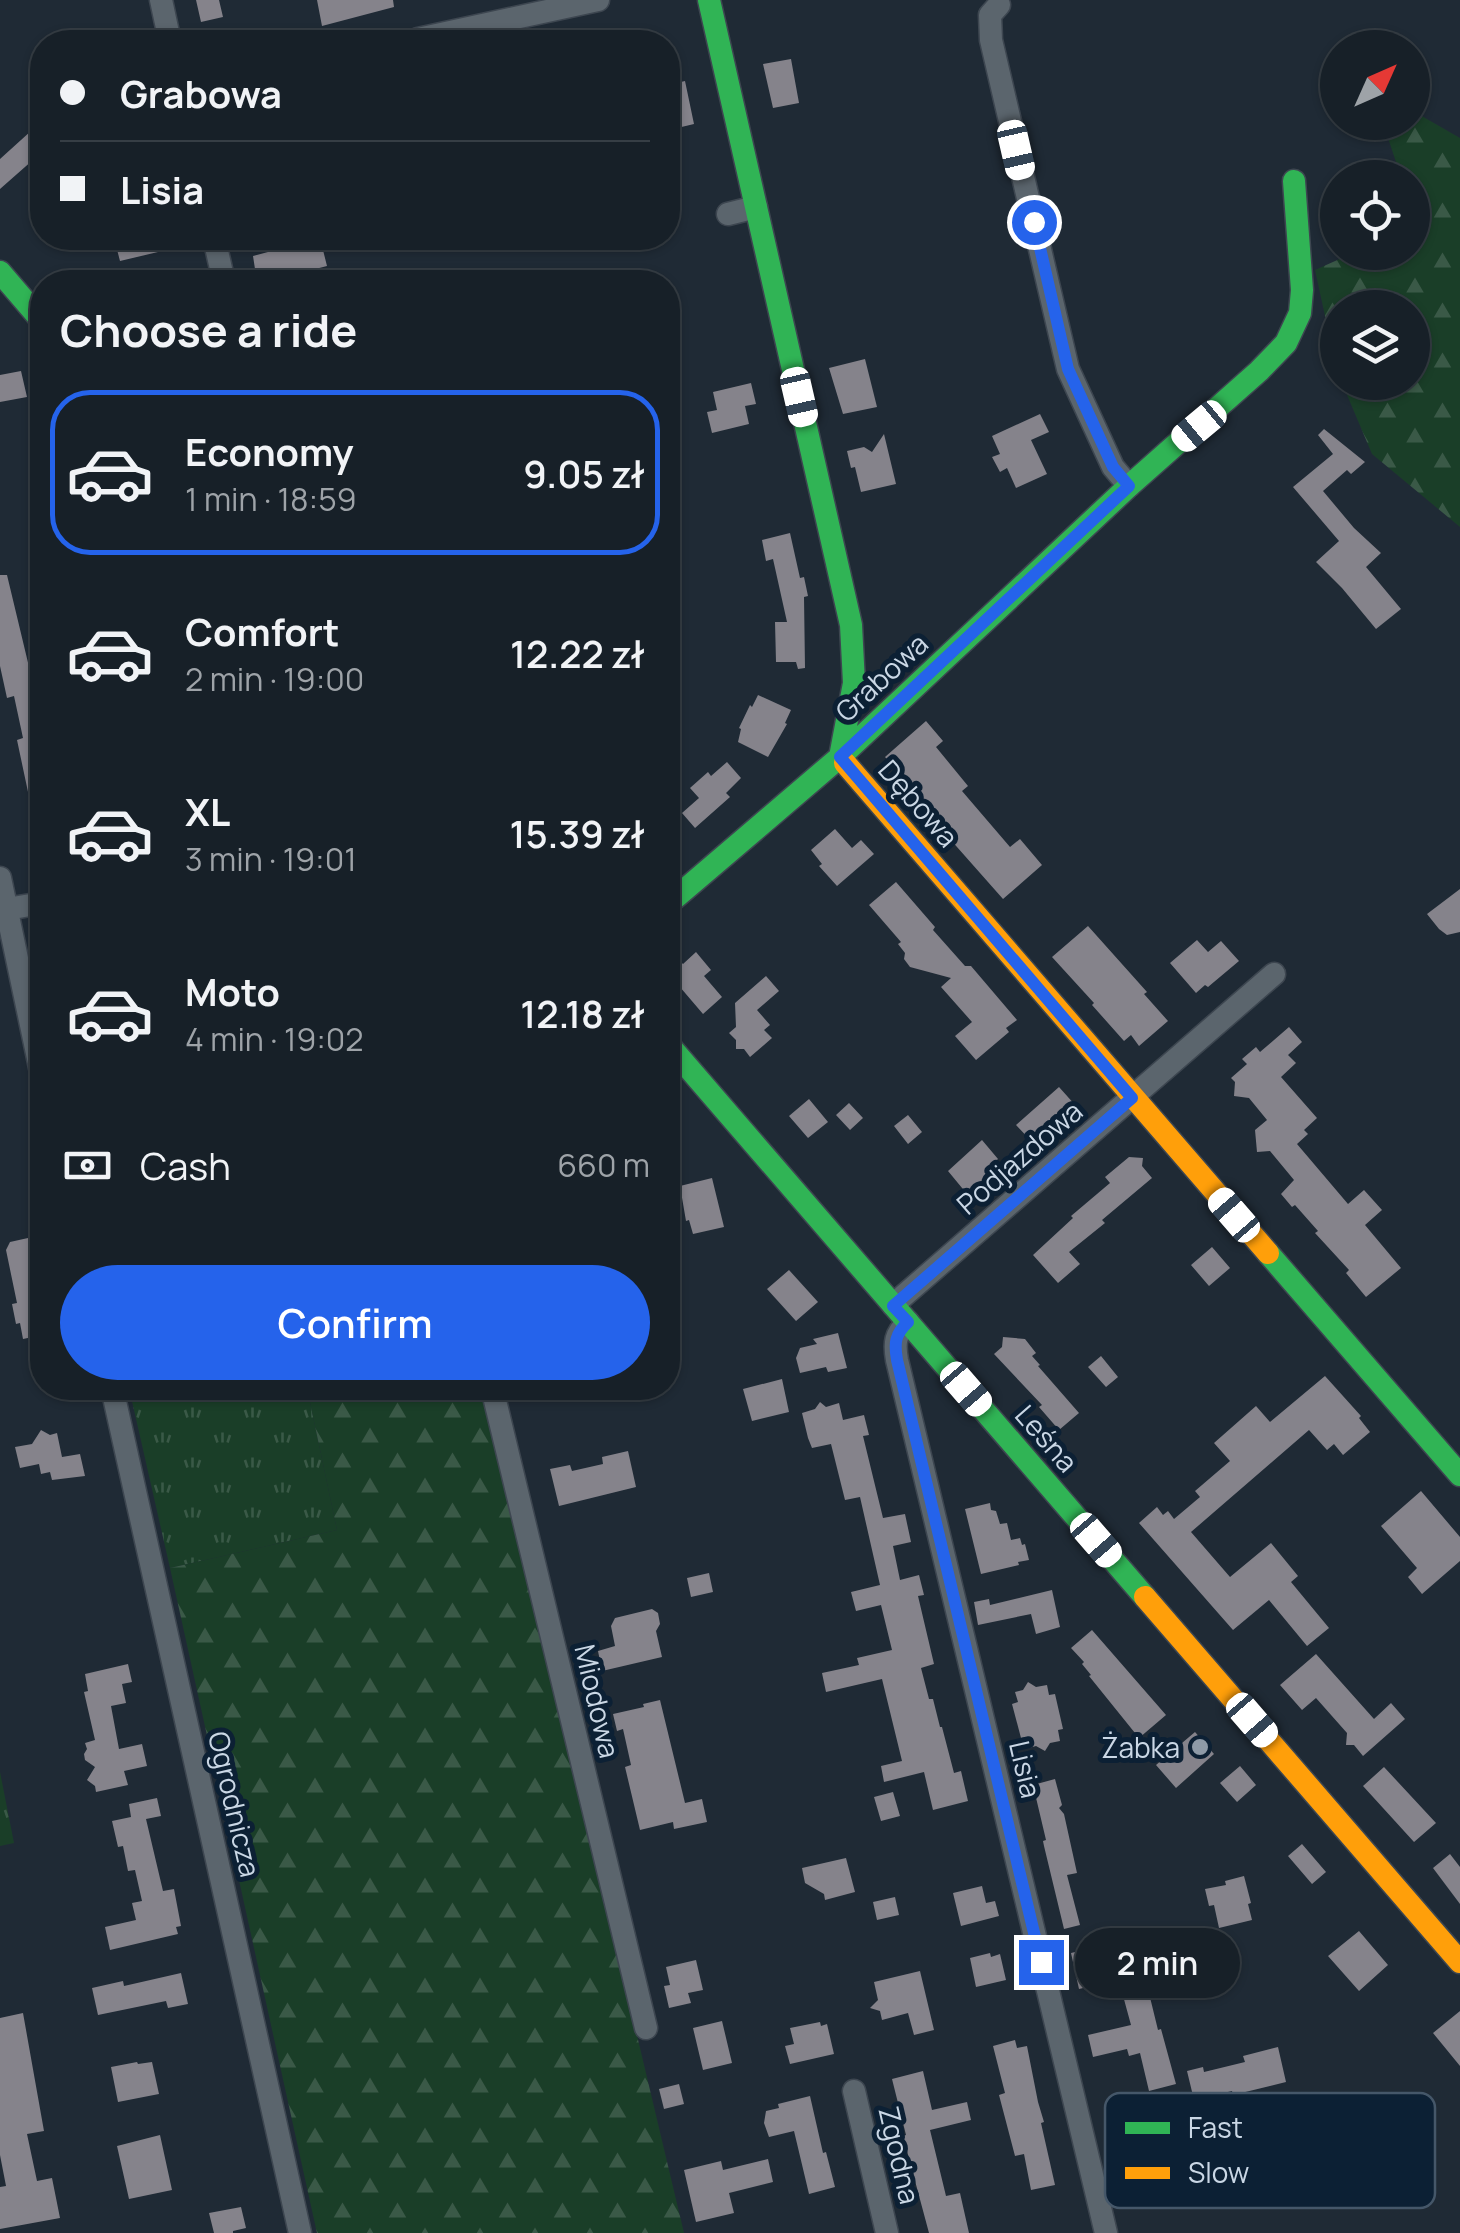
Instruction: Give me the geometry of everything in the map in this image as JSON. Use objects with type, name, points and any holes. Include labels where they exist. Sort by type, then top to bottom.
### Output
[{"type":"street","points":[[161,0],[167,30]]},
{"type":"street","points":[[460,30],[598,0]]},
{"type":"street","name":"Dębowa","points":[[708,0],[851,626],[854,682],[840,757],[1460,1475]]},
{"type":"street","points":[[999,6],[990,15],[991,40],[1068,369],[1113,467],[1129,486]]},
{"type":"street","name":"Grabowa","points":[[680,894],[840,757],[1129,486],[1259,372],[1286,342],[1300,313],[1302,290],[1294,181]]},
{"type":"street","points":[[728,214],[756,207]]},
{"type":"street","points":[[0,272],[30,307]]},
{"type":"street","points":[[0,878],[30,1023]]},
{"type":"street","points":[[6,916],[30,907]]},
{"type":"street","name":"Podjazdowa","points":[[901,1314],[1132,1098],[1274,974]]},
{"type":"street","name":"Leśna","points":[[680,1058],[1460,1962]]},
{"type":"street","name":"Lisia","points":[[901,1314],[894,1340],[897,1360],[1106,2233]]},
{"type":"street","name":"Ogrodnicza","points":[[115,1400],[300,2233]]},
{"type":"street","name":"Miodowa","points":[[495,1400],[646,2028]]},
{"type":"street","name":"Zgodna","points":[[854,2091],[888,2233]]},
{"type":"green space","points":[[1430,121],[1460,138],[1460,527],[1372,454],[1349,400],[1430,400],[1430,290],[1320,293],[1315,270],[1430,270],[1430,160],[1395,160],[1389,140],[1430,140]]},
{"type":"green space","points":[[132,1400],[310,1400],[337,1530],[170,1568]]},
{"type":"green space","points":[[310,1400],[486,1400],[684,2233],[317,2233],[170,1568],[337,1530]]},
{"type":"green space","points":[[0,1772],[14,1843],[0,1846]]},
{"type":"building","points":[[196,0],[219,0],[223,17],[201,22]]},
{"type":"building","points":[[317,0],[393,0],[394,7],[322,26]]},
{"type":"building","points":[[791,59],[799,103],[773,108],[763,64]]},
{"type":"building","points":[[685,81],[694,124],[680,127],[680,82]]},
{"type":"building","points":[[30,132],[30,163],[0,189],[0,159]]},
{"type":"building","points":[[117,250],[158,250],[158,252],[120,261]]},
{"type":"building","points":[[275,250],[323,250],[327,266],[312,270],[255,270],[253,256]]},
{"type":"building","points":[[865,359],[877,407],[843,414],[829,368]]},
{"type":"building","points":[[21,371],[27,397],[0,402],[0,375]]},
{"type":"building","points":[[751,383],[756,404],[745,406],[749,424],[712,433],[707,412],[717,410],[713,392]]},
{"type":"building","points":[[1040,414],[1049,432],[1031,440],[1047,474],[1016,488],[1007,468],[1000,472],[992,457],[1000,454],[992,436]]},
{"type":"building","points":[[1324,429],[1365,462],[1351,474],[1347,470],[1323,491],[1381,553],[1366,567],[1401,609],[1376,629],[1316,562],[1339,541],[1293,487],[1333,454],[1318,435]]},
{"type":"building","points":[[884,434],[896,484],[861,492],[847,451],[864,447],[872,452]]},
{"type":"building","points":[[790,533],[808,596],[804,597],[805,668],[798,669],[796,662],[776,662],[775,622],[787,622],[773,559],[766,561],[762,540]]},
{"type":"building","points":[[0,575],[7,575],[30,671],[30,801],[17,740],[23,738],[14,696],[7,698],[0,666]]},
{"type":"building","points":[[758,695],[791,710],[768,757],[738,742],[739,728]]},
{"type":"building","points":[[926,721],[943,741],[936,747],[968,786],[962,791],[1010,847],[1020,839],[1042,865],[1003,899],[911,795],[916,791],[885,757]]},
{"type":"building","points":[[727,762],[741,778],[726,793],[730,797],[695,828],[682,813],[699,798],[690,788]]},
{"type":"building","points":[[835,829],[852,848],[861,840],[874,854],[837,886],[811,850]]},
{"type":"building","points":[[896,882],[935,927],[933,930],[965,966],[971,966],[1017,1020],[1006,1028],[1009,1032],[976,1060],[955,1036],[972,1022],[941,987],[951,978],[910,967],[898,944],[901,942],[869,905]]},
{"type":"building","points":[[1460,889],[1460,932],[1447,935],[1427,914]]},
{"type":"building","points":[[1088,926],[1168,1021],[1139,1046],[1131,1035],[1124,1041],[1052,957]]},
{"type":"building","points":[[1197,940],[1208,952],[1221,941],[1239,961],[1196,993],[1170,963]]},
{"type":"building","points":[[696,952],[711,970],[704,976],[722,997],[703,1014],[680,987],[680,961],[683,964]]},
{"type":"building","points":[[766,976],[779,991],[757,1010],[770,1025],[764,1030],[772,1038],[750,1057],[744,1049],[736,1049],[736,1040],[729,1033],[736,1027],[735,1003]]},
{"type":"building","points":[[1289,1027],[1302,1042],[1288,1055],[1296,1063],[1281,1077],[1317,1118],[1297,1144],[1348,1204],[1364,1190],[1382,1210],[1365,1225],[1401,1268],[1366,1297],[1346,1273],[1349,1270],[1315,1233],[1318,1231],[1281,1194],[1294,1180],[1270,1151],[1257,1152],[1255,1130],[1267,1120],[1249,1098],[1234,1096],[1235,1082],[1231,1078],[1247,1064],[1242,1059],[1256,1047],[1260,1052]]},
{"type":"building","points":[[1059,1087],[1076,1106],[1033,1143],[1016,1125]]},
{"type":"building","points":[[809,1099],[828,1122],[808,1138],[789,1116]]},
{"type":"building","points":[[849,1103],[863,1118],[850,1130],[836,1115]]},
{"type":"building","points":[[908,1115],[922,1132],[908,1144],[894,1126]]},
{"type":"building","points":[[982,1140],[998,1159],[989,1167],[993,1172],[967,1194],[948,1171]]},
{"type":"building","points":[[1129,1157],[1143,1158],[1142,1166],[1152,1178],[1069,1252],[1080,1264],[1058,1283],[1033,1255],[1110,1183],[1105,1177]]},
{"type":"building","points":[[712,1178],[724,1227],[693,1234],[689,1220],[686,1221],[680,1186]]},
{"type":"building","points":[[30,1239],[30,1338],[23,1339],[12,1304],[17,1303],[6,1250],[10,1242]]},
{"type":"building","points":[[1212,1247],[1230,1268],[1209,1286],[1191,1265]]},
{"type":"building","points":[[789,1270],[818,1302],[796,1321],[767,1289]]},
{"type":"building","points":[[838,1333],[847,1368],[828,1372],[826,1367],[800,1373],[796,1358],[800,1348],[817,1344],[813,1339]]},
{"type":"building","points":[[1003,1337],[1025,1339],[1036,1353],[1032,1356],[1038,1366],[1079,1413],[1059,1430],[1039,1407],[1042,1405],[994,1354],[1002,1347]]},
{"type":"building","points":[[1101,1356],[1118,1377],[1106,1387],[1088,1367]]},
{"type":"building","points":[[1325,1376],[1361,1416],[1370,1432],[1343,1455],[1334,1444],[1327,1450],[1309,1430],[1191,1532],[1230,1577],[1271,1543],[1298,1576],[1291,1582],[1329,1628],[1307,1646],[1269,1600],[1233,1630],[1139,1523],[1157,1507],[1163,1515],[1168,1511],[1174,1519],[1200,1497],[1195,1491],[1230,1461],[1214,1443],[1256,1406],[1270,1422]]},
{"type":"building","points":[[782,1379],[789,1412],[752,1421],[743,1389]]},
{"type":"building","points":[[820,1402],[826,1407],[839,1403],[843,1420],[864,1415],[869,1435],[863,1436],[883,1518],[905,1514],[911,1542],[893,1546],[900,1580],[919,1575],[924,1595],[918,1596],[934,1664],[921,1668],[954,1773],[961,1771],[968,1801],[933,1810],[924,1772],[884,1782],[881,1766],[902,1761],[882,1679],[826,1692],[822,1673],[859,1665],[857,1658],[892,1650],[881,1605],[856,1611],[851,1592],[880,1585],[860,1497],[845,1500],[831,1444],[812,1448],[808,1438],[802,1413],[815,1409]]},
{"type":"building","points":[[41,1430],[50,1435],[57,1433],[62,1457],[80,1454],[85,1476],[52,1480],[50,1472],[41,1474],[39,1464],[20,1468],[15,1447],[32,1444]]},
{"type":"building","points":[[628,1451],[636,1487],[559,1506],[550,1469],[570,1465],[572,1471],[603,1464],[602,1457]]},
{"type":"building","points":[[1421,1491],[1460,1537],[1460,1561],[1422,1594],[1408,1577],[1417,1568],[1381,1526]]},
{"type":"building","points":[[990,1503],[1000,1524],[1007,1523],[1011,1540],[1020,1538],[1025,1544],[1029,1560],[981,1574],[965,1509]]},
{"type":"building","points":[[709,1573],[713,1592],[691,1597],[687,1578]]},
{"type":"building","points":[[1052,1590],[1060,1627],[1036,1634],[1031,1614],[978,1625],[974,1602],[989,1599],[990,1605]]},
{"type":"building","points":[[652,1609],[658,1613],[660,1624],[656,1631],[662,1657],[602,1671],[598,1651],[615,1646],[611,1626],[615,1618]]},
{"type":"building","points":[[1092,1630],[1166,1715],[1139,1738],[1071,1648]]},
{"type":"building","points":[[1316,1654],[1374,1719],[1391,1703],[1405,1719],[1363,1756],[1354,1745],[1346,1745],[1347,1733],[1316,1698],[1302,1710],[1280,1685]]},
{"type":"building","points":[[128,1664],[132,1682],[122,1684],[126,1703],[111,1706],[119,1749],[142,1744],[147,1766],[124,1771],[128,1785],[96,1792],[87,1780],[95,1767],[85,1760],[84,1754],[85,1743],[95,1740],[84,1692],[88,1691],[85,1674]]},
{"type":"building","points":[[1028,1682],[1036,1687],[1047,1685],[1049,1695],[1055,1694],[1063,1729],[1058,1730],[1060,1741],[1050,1743],[1045,1751],[1036,1746],[1029,1748],[1026,1737],[1021,1738],[1012,1704],[1018,1702],[1015,1692],[1023,1690]]},
{"type":"building","points":[[660,1700],[685,1803],[702,1799],[707,1822],[674,1829],[673,1822],[640,1830],[625,1767],[631,1765],[623,1729],[617,1731],[613,1714]]},
{"type":"building","points":[[1195,1732],[1214,1754],[1176,1788],[1156,1765]]},
{"type":"building","points":[[1240,1766],[1256,1785],[1237,1802],[1220,1783]]},
{"type":"building","points":[[1384,1767],[1436,1823],[1414,1842],[1363,1786]]},
{"type":"building","points":[[1055,1779],[1077,1873],[1067,1875],[1080,1925],[1064,1929],[1033,1785]]},
{"type":"building","points":[[893,1792],[900,1816],[881,1821],[874,1797]]},
{"type":"building","points":[[157,1798],[161,1816],[146,1819],[163,1891],[174,1889],[181,1926],[176,1927],[178,1934],[110,1950],[105,1927],[136,1920],[132,1903],[142,1901],[135,1870],[128,1871],[112,1821],[131,1817],[129,1804]]},
{"type":"building","points":[[1302,1844],[1326,1872],[1312,1884],[1288,1856]]},
{"type":"building","points":[[1450,1854],[1460,1867],[1460,1904],[1433,1868]]},
{"type":"building","points":[[846,1858],[855,1892],[825,1900],[824,1894],[805,1883],[802,1868]]},
{"type":"building","points":[[1244,1876],[1252,1920],[1219,1928],[1214,1905],[1209,1906],[1205,1889]]},
{"type":"building","points":[[982,1886],[986,1903],[995,1901],[999,1916],[961,1926],[953,1893]]},
{"type":"building","points":[[895,1897],[899,1915],[877,1920],[873,1902]]},
{"type":"building","points":[[1359,1931],[1388,1965],[1359,1991],[1328,1956]]},
{"type":"building","points":[[1100,1946],[1113,1981],[1079,1989],[1071,1953]]},
{"type":"building","points":[[990,1953],[991,1957],[1000,1954],[1006,1980],[976,1987],[970,1958]]},
{"type":"building","points":[[1173,1958],[1178,1978],[1158,1983],[1153,1963]]},
{"type":"building","points":[[696,1960],[703,1990],[688,1993],[691,2003],[669,2008],[664,1986],[670,1985],[666,1967]]},
{"type":"building","points":[[920,1971],[934,2030],[914,2035],[908,2013],[882,2020],[880,2011],[870,2008],[878,2000],[874,1982]]},
{"type":"building","points":[[181,1973],[188,2004],[168,2008],[166,2001],[98,2015],[92,1988],[123,1981],[124,1986]]},
{"type":"building","points":[[1147,1985],[1176,2084],[1149,2091],[1140,2053],[1129,2056],[1127,2049],[1093,2057],[1088,2035],[1131,2025],[1122,1992]]},
{"type":"building","points":[[1460,2011],[1460,2066],[1433,2033]]},
{"type":"building","points":[[23,2013],[44,2131],[27,2134],[37,2181],[52,2178],[60,2218],[0,2229],[0,2187],[6,2186],[0,2155],[0,2018]]},
{"type":"building","points":[[722,2021],[732,2063],[703,2070],[693,2028]]},
{"type":"building","points":[[820,2022],[821,2026],[827,2024],[834,2054],[790,2064],[785,2046],[794,2044],[790,2028]]},
{"type":"building","points":[[1015,2040],[1017,2048],[1027,2046],[1055,2185],[1031,2190],[1024,2154],[1015,2156],[999,2095],[1005,2093],[993,2046]]},
{"type":"building","points":[[1278,2047],[1286,2082],[1241,2093],[1192,2093],[1187,2071],[1203,2067],[1204,2072],[1245,2062],[1243,2056]]},
{"type":"building","points":[[152,2062],[159,2094],[118,2102],[111,2067]]},
{"type":"building","points":[[923,2071],[932,2110],[967,2102],[971,2120],[930,2130],[946,2196],[960,2193],[969,2233],[929,2233],[892,2079]]},
{"type":"building","points":[[679,2084],[684,2104],[664,2109],[659,2089]]},
{"type":"building","points":[[810,2096],[835,2187],[809,2194],[794,2131],[769,2137],[764,2123],[766,2111]]},
{"type":"building","points":[[160,2135],[172,2190],[129,2199],[117,2146]]},
{"type":"building","points":[[768,2159],[773,2182],[729,2193],[734,2213],[696,2222],[684,2170],[721,2161],[723,2170]]},
{"type":"building","points":[[241,2207],[246,2228],[214,2233],[209,2213]]},
{"type":"traffic: fast","points":[[709,0],[851,625],[854,683],[840,757],[845,763]]},
{"type":"traffic: fast","points":[[680,894],[840,757],[1286,343],[1300,313],[1302,290],[1294,181]]},
{"type":"traffic: fast","points":[[0,272],[30,307]]},
{"type":"traffic: fast","points":[[680,1058],[1145,1597]]},
{"type":"traffic: fast","points":[[1268,1253],[1460,1475]]},
{"type":"traffic: slow","points":[[845,763],[1268,1253]]},
{"type":"traffic: slow","points":[[1145,1597],[1460,1962]]},
{"type":"place","name":"Żabka","points":[[1200,1747]]},
{"type":"route","points":[[1034,222],[1074,386],[1113,467],[1129,486],[840,757],[1132,1098],[893,1306],[908,1322],[894,1340],[897,1360],[1041,1962]]}]
